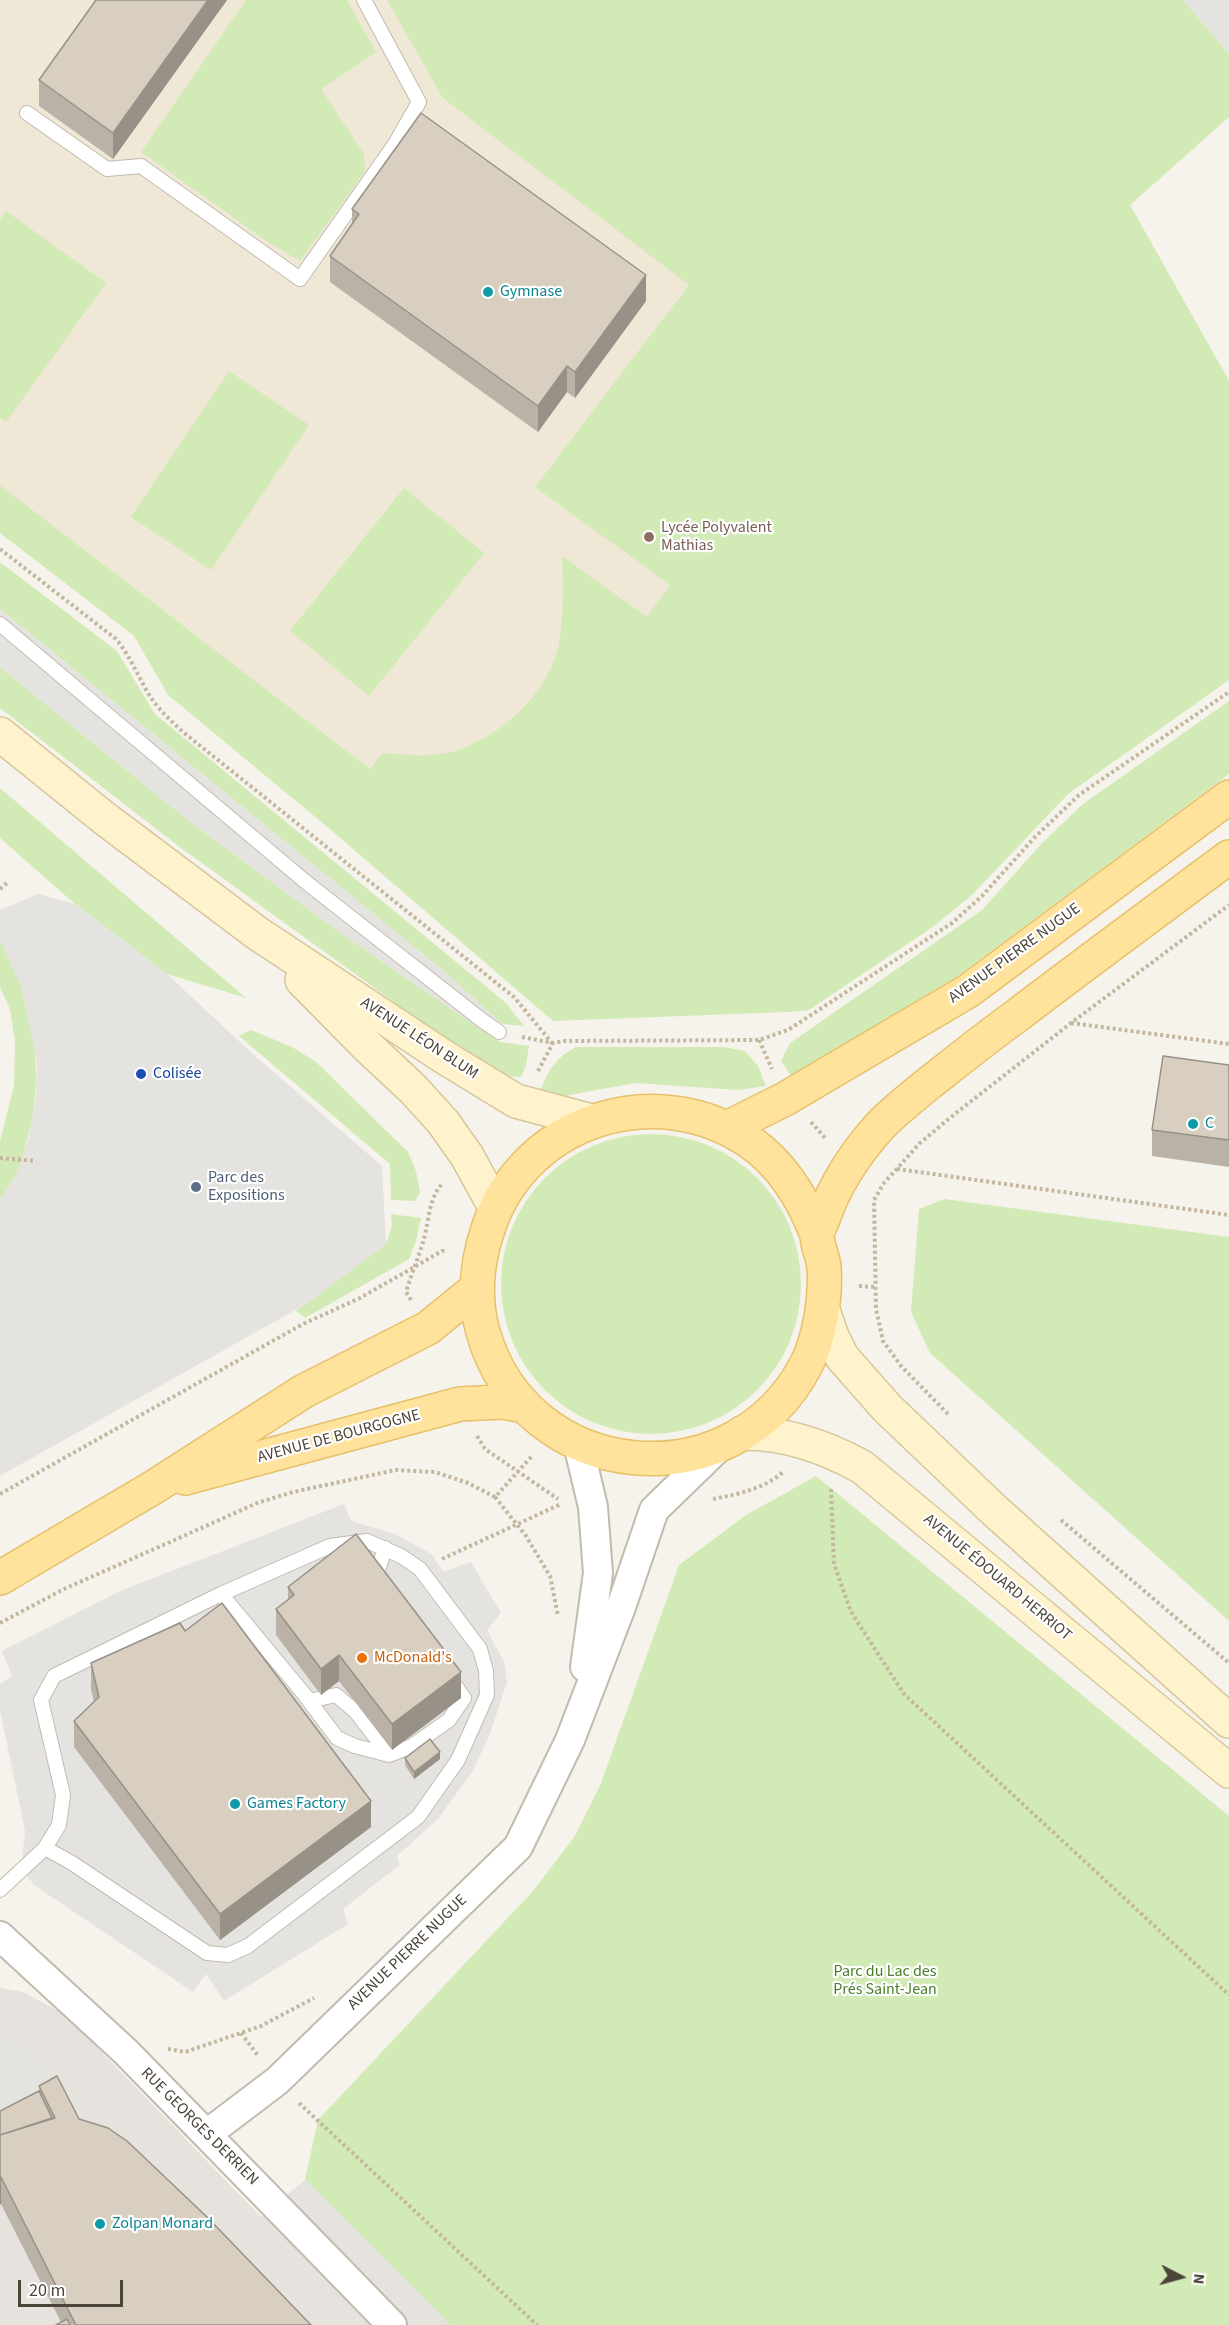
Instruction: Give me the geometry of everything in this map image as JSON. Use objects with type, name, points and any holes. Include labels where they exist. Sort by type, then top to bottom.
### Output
[{"type":"main road","name":"AVENUE LÉON BLUM","points":[[0,734],[104,818],[257,933],[444,1057],[516,1101],[591,1121]]},
{"type":"main road","name":"AVENUE PIERRE NUGUE","points":[[727,1128],[785,1100],[968,991],[1229,797]]},
{"type":"main road","points":[[817,1235],[829,1202],[846,1167],[881,1125],[916,1093],[995,1031],[1229,857]]},
{"type":"main road","name":"AVENUE LÉON BLUM","points":[[257,933],[443,1122],[467,1156],[495,1206]]},
{"type":"main road","name":"AVENUE PIERRE NUGUE","points":[[660,1111],[694,1116],[727,1128],[751,1143],[780,1169],[807,1208],[817,1235],[825,1285],[823,1310],[807,1362],[790,1390],[758,1423],[732,1439],[681,1458],[640,1460],[611,1456],[566,1438],[525,1406],[499,1372],[483,1332],[476,1289],[480,1250],[495,1206],[520,1170],[553,1141],[591,1121],[625,1113],[660,1111]]},
{"type":"main road","name":"AVENUE DE BOURGOGNE","points":[[0,1578],[154,1486],[304,1391],[428,1328],[476,1289]]},
{"type":"main road","points":[[823,1310],[842,1357],[887,1408],[994,1510],[1229,1721]]},
{"type":"main road","name":"AVENUE DE BOURGOGNE","points":[[154,1486],[460,1404],[502,1402],[525,1406]]},
{"type":"main road","name":"AVENUE ÉDOUARD HERRIOT","points":[[732,1439],[770,1433],[833,1451],[862,1467],[1229,1771]]},
{"type":"street","name":"AVENUE PIERRE NUGUE","points":[[566,1438],[593,1507],[598,1573],[589,1647],[570,1740]]},
{"type":"street","name":"AVENUE PIERRE NUGUE","points":[[207,2134],[277,2081],[518,1847],[570,1740],[621,1607],[654,1510],[732,1439]]},
{"type":"street","name":"RUE GEORGES DERRIEN","points":[[0,1936],[126,2052],[392,2325]]},
{"type":"lane","points":[[27,114],[107,169],[141,166],[300,279],[395,144],[419,102],[364,0]]},
{"type":"lane","points":[[0,624],[307,883],[499,1032]]},
{"type":"lane","points":[[0,1890],[45,1848],[59,1825],[63,1795],[41,1700],[54,1676],[221,1594],[330,1546],[367,1541],[385,1548],[420,1569],[480,1649],[486,1671],[487,1695],[458,1760],[418,1817],[248,1946],[228,1955],[207,1953],[72,1863],[45,1848]]},
{"type":"lane","points":[[385,1548],[377,1574],[385,1590]]},
{"type":"lane","points":[[221,1594],[337,1738],[355,1746],[389,1755],[412,1746],[449,1720],[464,1698],[444,1671]]},
{"type":"lane","points":[[309,1701],[336,1695],[356,1712],[389,1755]]},
{"type":"path","points":[[0,549],[116,639],[127,652],[149,695],[163,713],[183,732],[514,998],[553,1043]]},
{"type":"path","points":[[499,1032],[553,1043],[565,1041],[759,1040],[788,1030],[952,922],[982,896],[1035,837],[1079,795],[1229,692]]},
{"type":"path","points":[[0,889],[9,881]]},
{"type":"path","points":[[950,1417],[901,1366],[883,1341],[876,1309],[873,1200],[884,1183],[920,1143],[1071,1023],[1229,905]]},
{"type":"path","points":[[1071,1023],[1229,1044]]},
{"type":"path","points":[[516,1101],[530,1086],[553,1043]]},
{"type":"path","points":[[428,1328],[406,1292],[412,1269],[423,1243],[438,1188],[467,1156]]},
{"type":"path","points":[[0,1158],[36,1161]]},
{"type":"path","points":[[897,1169],[1229,1215]]},
{"type":"path","points":[[0,1494],[303,1324],[360,1298],[442,1251],[480,1250]]},
{"type":"path","points":[[859,1377],[883,1341]]},
{"type":"path","points":[[420,1569],[564,1503],[484,1449],[460,1404]]},
{"type":"path","points":[[0,1623],[64,1589],[257,1503],[350,1479],[396,1470],[435,1472],[468,1483],[495,1497],[518,1472],[566,1438]]},
{"type":"path","points":[[707,1500],[738,1494],[772,1482],[814,1445]]},
{"type":"path","points":[[830,1482],[834,1564],[851,1612],[904,1694],[1229,1995]]},
{"type":"path","points":[[1053,1513],[1229,1663]]},
{"type":"path","points":[[241,2033],[277,2081],[356,2158],[537,2325]]},
{"type":"shaded area","name":"Lycée Polyvalent Mathias","points":[[0,0],[1183,0],[1229,54],[1229,117],[1130,205],[1229,381],[1229,661],[370,769],[0,485]]},
{"type":"shaded area","points":[[1183,0],[1229,0],[1229,54]]},
{"type":"shaded area","points":[[0,609],[446,973],[502,1024],[493,1038],[345,936],[189,821],[0,667]]},
{"type":"shaded area","name":"Parc des Expositions","points":[[38,894],[75,904],[167,974],[255,1056],[382,1166],[386,1244],[306,1304],[0,1476],[0,1200],[17,1173],[29,1137],[36,1096],[37,1062],[21,987],[0,940],[0,910]]},
{"type":"shaded area","points":[[344,1504],[351,1521],[395,1534],[432,1554],[443,1572],[471,1562],[501,1613],[487,1630],[504,1662],[507,1682],[490,1734],[472,1772],[438,1819],[397,1856],[400,1865],[343,1909],[348,1924],[224,2001],[206,1974],[193,1992],[34,1885],[21,1868],[25,1831],[0,1710],[0,1684],[12,1676],[2,1651],[120,1591]]},
{"type":"shaded area","points":[[0,1988],[23,1992],[66,2015],[261,2217],[306,2179],[452,2325],[0,2325]]},
{"type":"shaded area","points":[[0,2038],[17,2043],[39,2057],[62,2098],[0,2131]]},
{"type":"green space","points":[[246,0],[347,0],[376,52],[321,89],[364,154],[365,171],[300,261],[271,244],[141,152]]},
{"type":"green space","name":"Lycée Polyvalent Mathias","points":[[387,0],[1183,0],[1229,54],[1229,117],[1130,205],[1229,381],[1229,680],[1068,794],[972,895],[934,926],[809,1010],[553,1021],[331,830],[168,695],[134,636],[0,533],[0,485],[370,769],[382,753],[437,755],[455,751],[489,735],[521,710],[545,679],[554,661],[559,643],[563,589],[562,556],[647,617],[670,585],[535,487],[689,285],[443,98]]},
{"type":"green space","points":[[6,211],[106,283],[6,422],[0,418],[0,220]]},
{"type":"green space","points":[[229,371],[309,425],[211,570],[131,517]]},
{"type":"green space","points":[[404,488],[484,553],[369,696],[290,631]]},
{"type":"green space","points":[[0,562],[117,651],[155,714],[506,1003],[524,1026],[502,1024],[446,973],[0,609]]},
{"type":"green space","points":[[0,667],[189,821],[345,936],[500,1042],[529,1046],[526,1065],[521,1077],[508,1076],[434,1031],[181,848],[0,708]]},
{"type":"green space","points":[[1229,701],[1229,774],[959,975],[791,1076],[781,1061],[790,1043],[982,910],[1043,842],[1083,804]]},
{"type":"green space","points":[[0,788],[246,998],[167,974],[75,904],[0,838]]},
{"type":"green space","points":[[0,940],[22,989],[34,1041],[36,1068],[32,1121],[22,1160],[15,1177],[0,1200],[0,1141],[14,1086],[15,1041],[10,1009],[0,987]]},
{"type":"green space","points":[[251,1030],[292,1047],[315,1061],[408,1152],[416,1171],[420,1193],[415,1201],[391,1200],[390,1164],[239,1036]]},
{"type":"green space","points":[[576,1047],[724,1047],[745,1051],[758,1066],[766,1086],[738,1090],[635,1083],[564,1096],[539,1094],[553,1066],[562,1056]]},
{"type":"green space","points":[[651,1134],[680,1137],[708,1145],[734,1159],[757,1178],[776,1201],[790,1227],[798,1255],[801,1284],[798,1313],[790,1341],[776,1367],[757,1390],[734,1409],[708,1423],[680,1431],[651,1434],[622,1431],[594,1423],[568,1409],[545,1390],[526,1367],[512,1341],[504,1313],[501,1284],[504,1255],[512,1227],[526,1201],[545,1178],[568,1159],[594,1145],[622,1137]]},
{"type":"green space","points":[[944,1199],[1229,1237],[1229,1621],[930,1353],[911,1312],[919,1209]]},
{"type":"green space","points":[[391,1214],[421,1218],[409,1259],[305,1318],[296,1311],[386,1244],[392,1226]]},
{"type":"green space","name":"Parc du Lac des Prés Saint-Jean","points":[[816,1476],[1229,1816],[1229,2325],[451,2325],[305,2179],[318,2120],[533,1891],[575,1836],[601,1783],[679,1565],[746,1515]]},
{"type":"building","points":[[96,0],[208,0],[113,133],[39,80]]},
{"type":"building","name":"Gymnase","points":[[421,113],[646,275],[575,372],[567,366],[538,406],[330,256],[359,214],[352,209]]},
{"type":"building","name":"C","points":[[1163,1056],[1229,1065],[1229,1140],[1152,1130]]},
{"type":"building","name":"McDonald's","points":[[356,1534],[461,1672],[392,1724],[339,1655],[321,1669],[276,1609],[294,1595],[288,1587]]},
{"type":"building","name":"Games Factory","points":[[222,1603],[371,1801],[220,1914],[74,1721],[99,1697],[91,1663],[180,1623],[185,1631]]},
{"type":"building","points":[[430,1739],[440,1752],[414,1772],[405,1758]]},
{"type":"building","name":"Zolpan Monard","points":[[57,2076],[79,2119],[108,2128],[127,2141],[208,2218],[311,2325],[76,2325],[0,2178],[0,2135],[55,2118],[39,2086]]},
{"type":"building","points":[[39,2091],[52,2118],[0,2135],[0,2111]]},
{"type":"building","points":[[67,2319],[70,2325],[56,2325]]},
{"type":"place","name":"Gymnase","points":[[488,292]]},
{"type":"place","name":"Lycée Polyvalent Mathias","points":[[649,537]]},
{"type":"place","name":"Colisée","points":[[141,1074]]},
{"type":"place","name":"C","points":[[1193,1124]]},
{"type":"place","name":"Parc des Expositions","points":[[196,1187]]},
{"type":"place","name":"McDonald's","points":[[362,1658]]},
{"type":"place","name":"Games Factory","points":[[235,1804]]},
{"type":"place","name":"Zolpan Monard","points":[[100,2224]]}]
